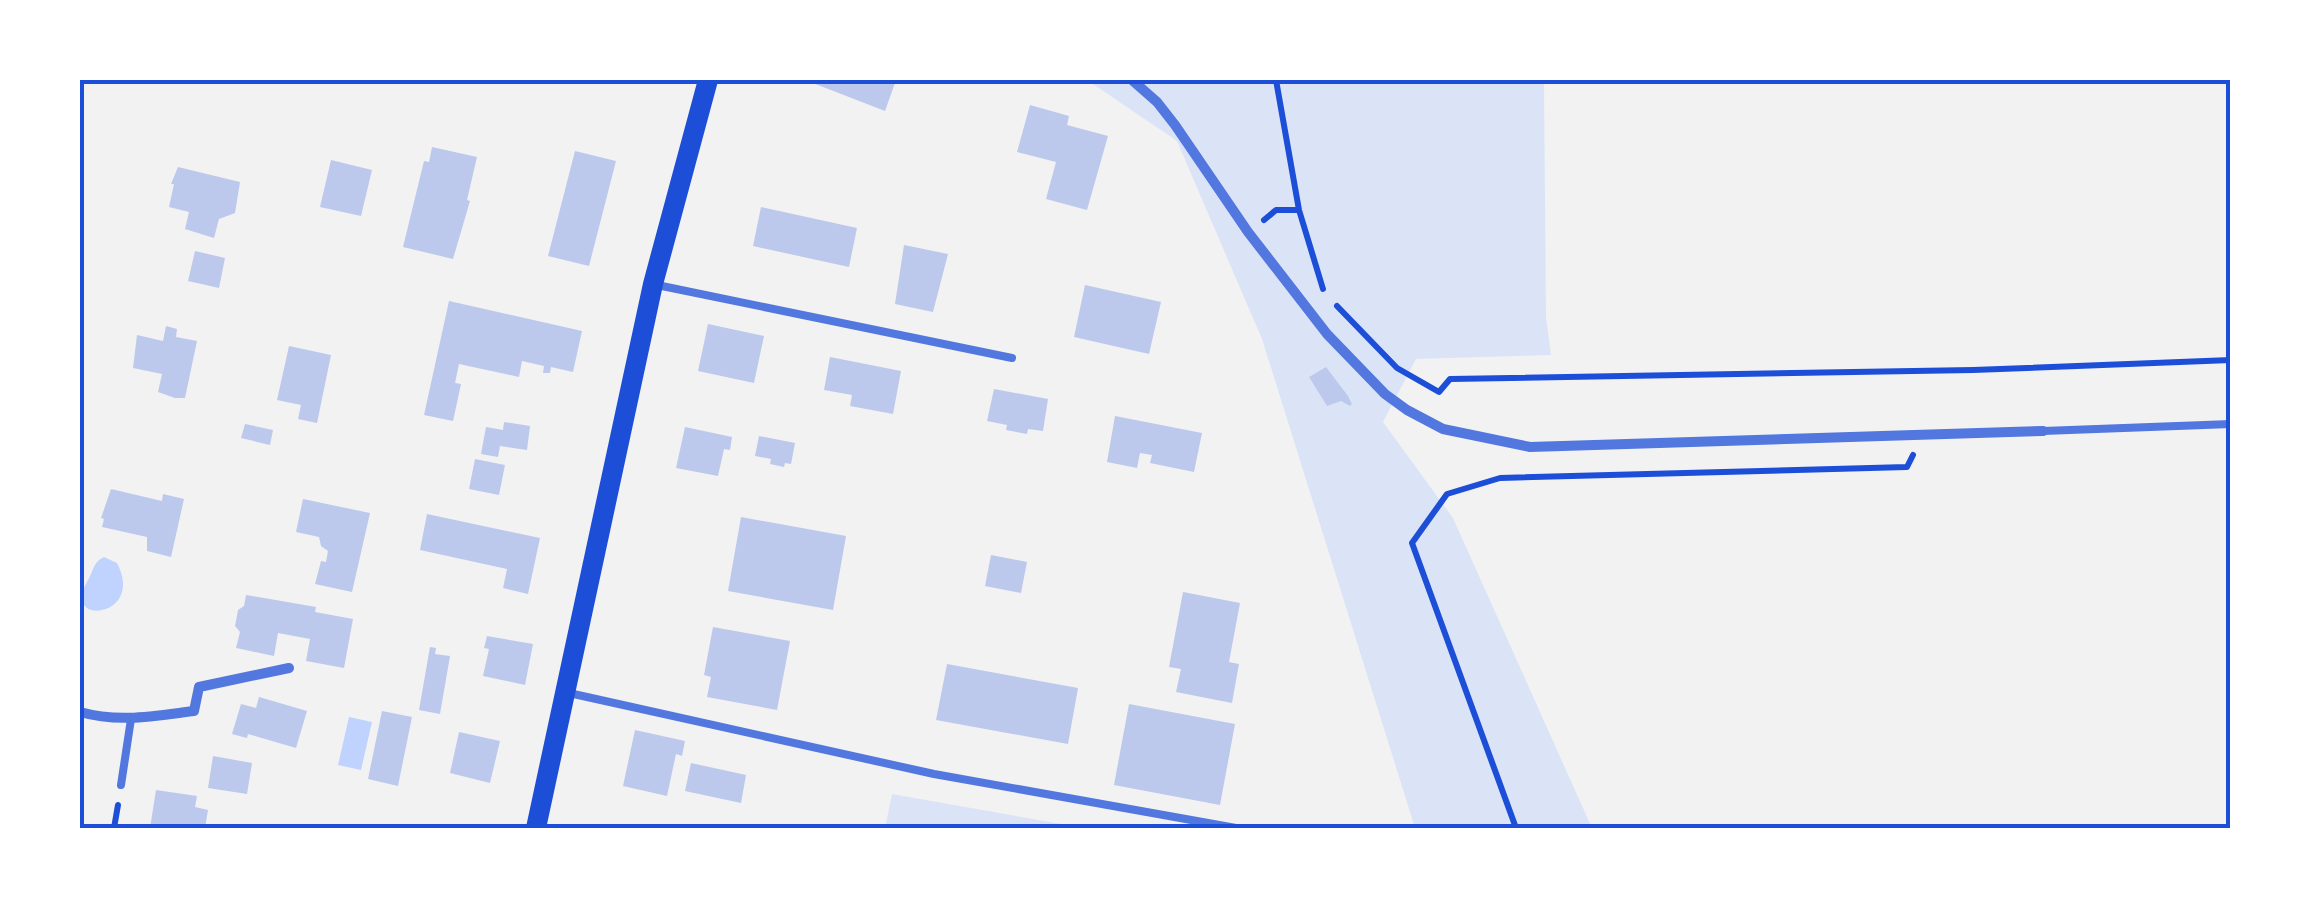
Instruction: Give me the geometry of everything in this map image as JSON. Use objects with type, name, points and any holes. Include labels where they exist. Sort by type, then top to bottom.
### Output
[{"type":"main road","points":[[536,828],[653,284],[708,80]]},
{"type":"street","points":[[1132,80],[1157,102],[1248,232],[1327,334],[1359,369],[1406,410],[1443,429],[1530,448],[2043,431]]},
{"type":"street","points":[[80,712],[132,720],[194,711],[199,688],[290,668]]},
{"type":"lane","points":[[653,284],[1012,358]]},
{"type":"lane","points":[[2043,431],[2231,424]]},
{"type":"lane","points":[[566,692],[934,774],[1236,828]]},
{"type":"lane","points":[[121,785],[132,720]]},
{"type":"path","points":[[1276,80],[1299,210],[1323,291]]},
{"type":"path","points":[[1248,232],[1276,210],[1299,210]]},
{"type":"path","points":[[1336,304],[1397,368],[1439,392],[1450,379],[1972,370],[2231,360]]},
{"type":"path","points":[[1516,828],[1412,543],[1447,494],[1500,478],[1907,467],[1924,434]]},
{"type":"shaded area","points":[[1087,80],[1544,80],[1546,317],[1551,355],[1416,359],[1383,422],[1453,518],[1592,828],[1415,828],[1262,339],[1177,141]]},
{"type":"shaded area","points":[[892,794],[1084,828],[885,828]]},
{"type":"water","points":[[104,557],[117,563],[123,582],[121,596],[103,610],[92,610],[84,605],[82,596],[95,565]]},
{"type":"water","points":[[349,717],[372,722],[361,770],[338,765]]},
{"type":"building","points":[[805,80],[896,80],[885,111]]},
{"type":"building","points":[[1030,105],[1069,116],[1067,125],[1108,136],[1087,210],[1046,199],[1056,162],[1017,152]]},
{"type":"building","points":[[432,147],[477,157],[467,200],[470,201],[453,259],[403,247],[424,161],[429,162]]},
{"type":"building","points":[[575,151],[616,161],[589,266],[548,256]]},
{"type":"building","points":[[331,160],[372,170],[361,216],[320,207]]},
{"type":"building","points":[[178,167],[240,182],[235,213],[219,219],[214,238],[185,229],[189,212],[169,207],[171,184]]},
{"type":"building","points":[[761,207],[857,228],[849,267],[753,246]]},
{"type":"building","points":[[904,245],[948,254],[933,312],[895,304]]},
{"type":"building","points":[[195,251],[225,258],[219,288],[188,281]]},
{"type":"building","points":[[1085,285],[1161,302],[1149,354],[1074,337]]},
{"type":"building","points":[[449,301],[582,331],[573,372],[551,367],[550,373],[543,373],[544,366],[522,361],[519,377],[459,364],[455,383],[461,384],[453,421],[424,415]]},
{"type":"building","points":[[708,324],[764,336],[754,383],[698,371]]},
{"type":"building","points":[[166,326],[177,329],[176,337],[197,341],[185,398],[158,392],[162,374],[133,368],[137,335],[163,341]]},
{"type":"building","points":[[289,346],[331,355],[317,423],[298,419],[301,405],[277,400]]},
{"type":"building","points":[[830,357],[901,371],[893,414],[850,406],[852,395],[824,390]]},
{"type":"building","points":[[1326,367],[1348,396],[1350,406],[1341,401],[1327,406],[1309,377]]},
{"type":"building","points":[[994,389],[1048,399],[1043,431],[1028,429],[1027,434],[987,421]]},
{"type":"building","points":[[1115,416],[1202,433],[1194,472],[1150,463],[1152,455],[1140,453],[1137,468],[1107,462]]},
{"type":"building","points":[[504,422],[530,426],[527,450],[500,446],[498,457],[481,454],[486,427],[503,430]]},
{"type":"building","points":[[245,424],[273,430],[270,445],[241,438]]},
{"type":"building","points":[[685,427],[732,437],[730,450],[724,449],[718,476],[676,468]]},
{"type":"building","points":[[759,436],[795,443],[791,464],[770,464],[771,459],[755,456]]},
{"type":"building","points":[[475,459],[505,465],[499,495],[469,489]]},
{"type":"building","points":[[111,489],[162,501],[163,494],[184,499],[171,557],[147,551],[147,537],[102,527],[101,518]]},
{"type":"building","points":[[303,499],[370,513],[352,592],[315,584],[328,551],[321,546],[319,537],[296,532]]},
{"type":"building","points":[[427,514],[540,538],[528,594],[503,588],[507,569],[420,550]]},
{"type":"building","points":[[741,517],[846,536],[833,610],[728,591]]},
{"type":"building","points":[[991,555],[1027,562],[1021,593],[985,586]]},
{"type":"building","points":[[1183,592],[1240,603],[1229,662],[1239,664],[1232,703],[1176,692],[1181,669],[1169,667]]},
{"type":"building","points":[[246,595],[316,607],[315,612],[353,619],[344,668],[306,661],[310,639],[278,633],[274,656],[236,648],[240,632],[235,626],[238,610],[244,606]]},
{"type":"building","points":[[713,627],[790,641],[777,710],[707,697],[711,677],[704,675]]},
{"type":"building","points":[[487,636],[533,644],[525,685],[483,676],[489,649],[484,648]]},
{"type":"building","points":[[430,647],[436,648],[435,654],[450,656],[440,714],[419,710]]},
{"type":"building","points":[[947,664],[1078,688],[1068,744],[936,720]]},
{"type":"building","points":[[259,697],[307,711],[296,748],[248,734],[247,738],[232,734],[241,704],[256,708]]},
{"type":"building","points":[[1129,704],[1235,724],[1220,805],[1114,785]]},
{"type":"building","points":[[382,711],[412,717],[398,786],[368,779]]},
{"type":"building","points":[[635,730],[685,741],[682,756],[676,754],[667,796],[623,786]]},
{"type":"building","points":[[459,732],[500,741],[490,783],[450,773]]},
{"type":"building","points":[[213,756],[252,763],[247,794],[208,788]]},
{"type":"building","points":[[691,763],[746,775],[741,803],[685,791]]},
{"type":"building","points":[[156,790],[197,796],[195,807],[208,810],[205,828],[150,828]]}]
